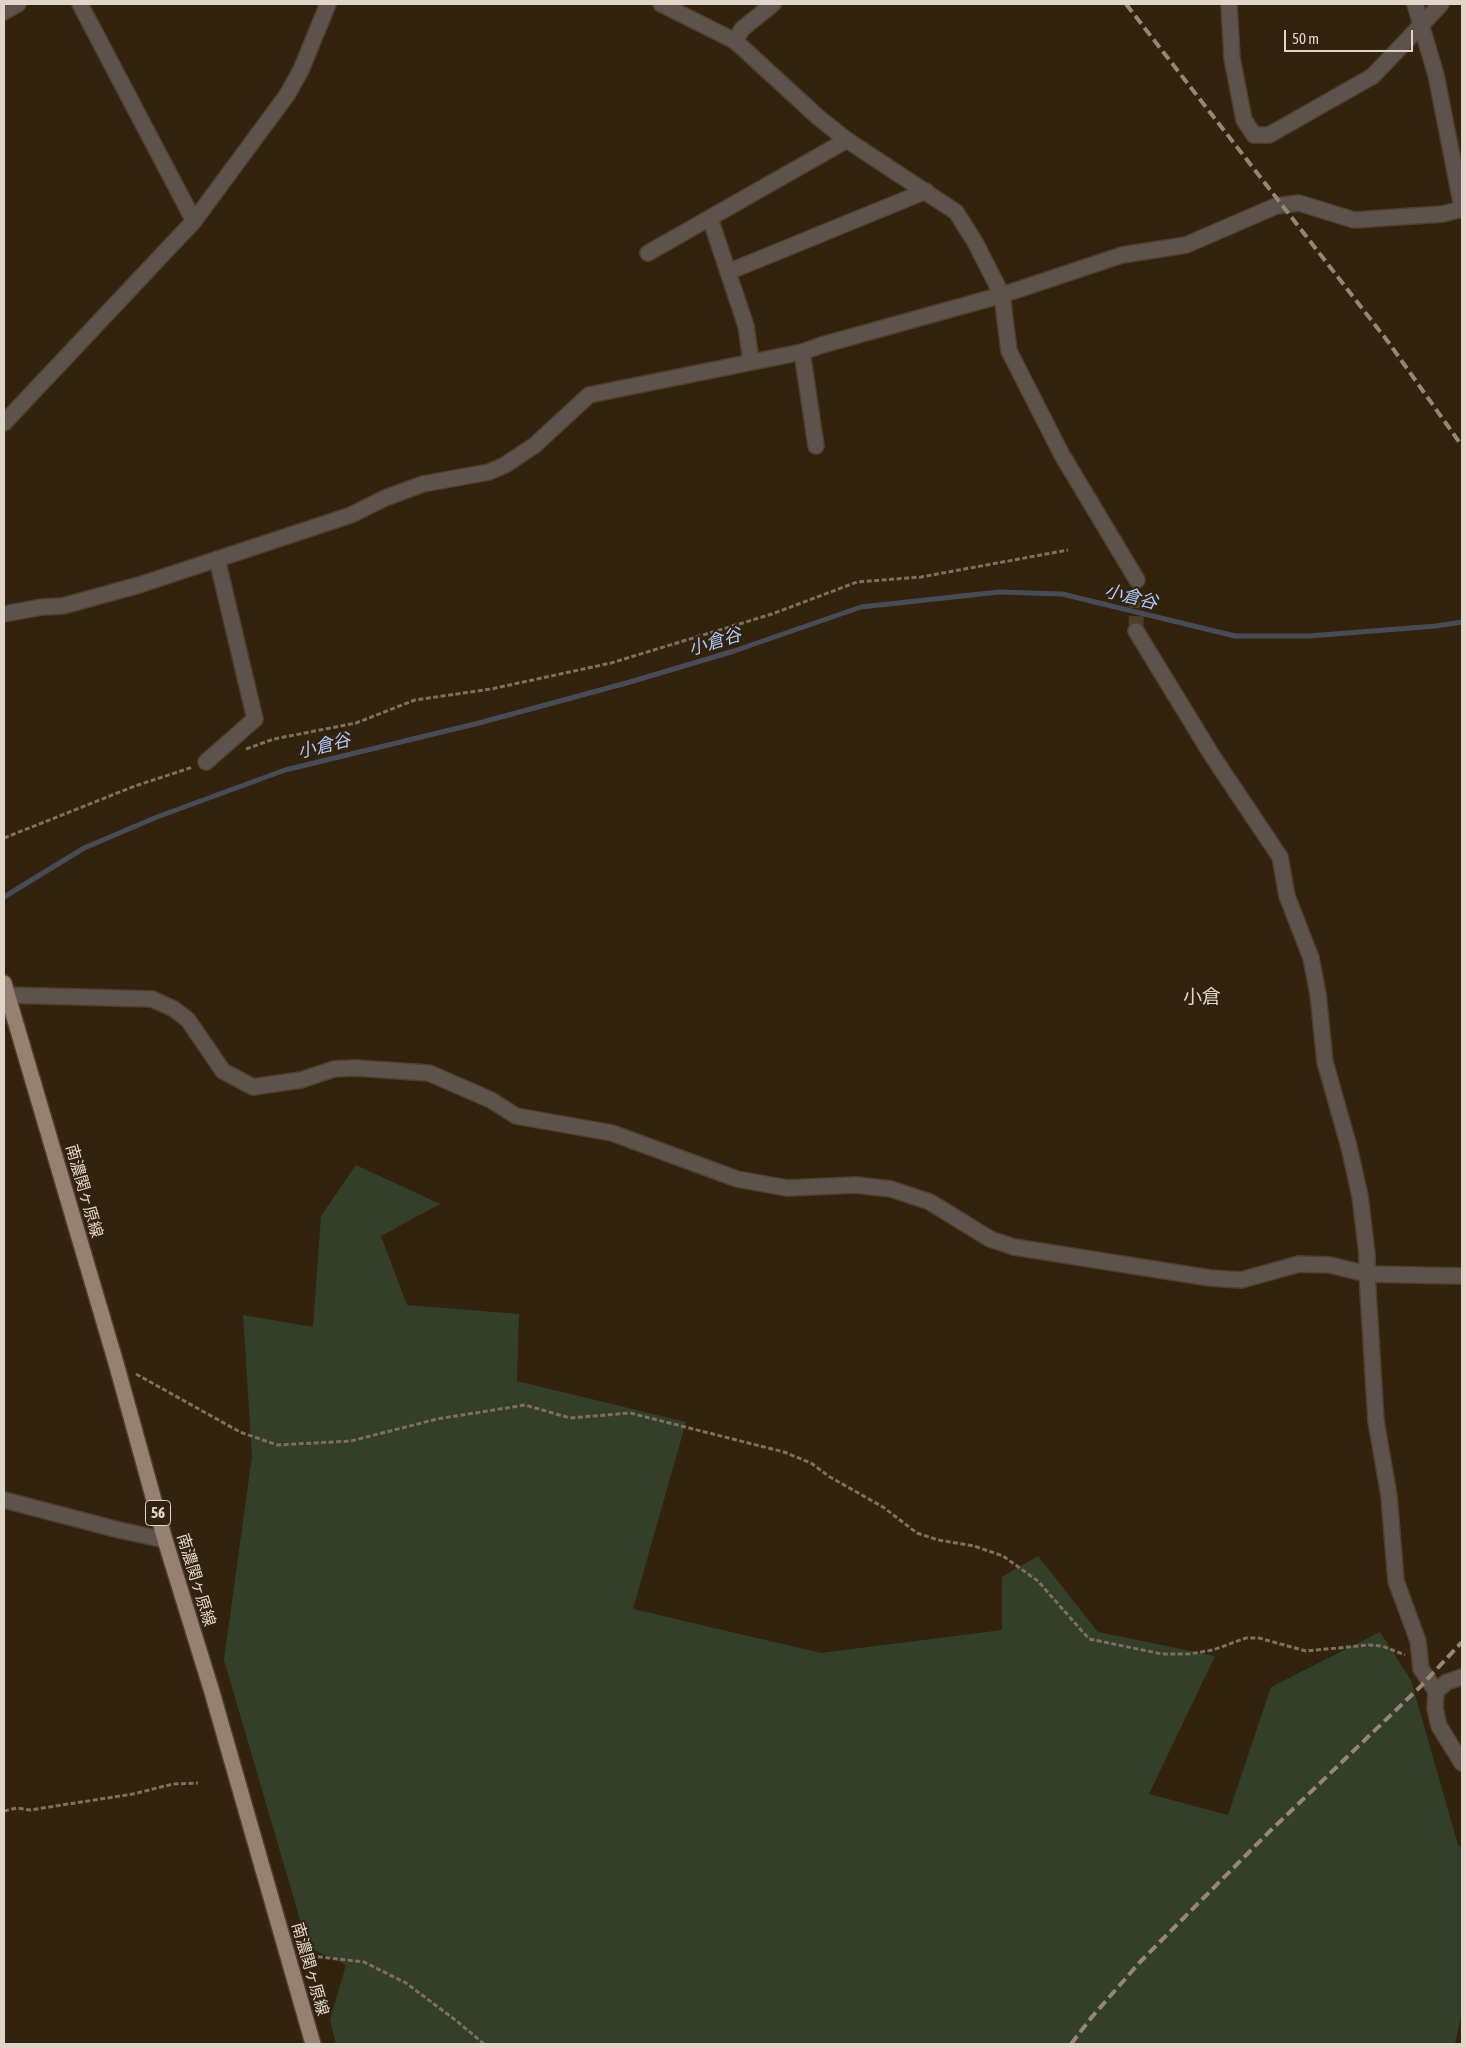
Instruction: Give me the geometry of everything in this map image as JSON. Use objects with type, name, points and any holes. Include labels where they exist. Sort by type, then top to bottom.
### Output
[{"type":"main road","name":"南濃関ヶ原線","points":[[5,991],[215,1701],[313,2044]]},
{"type":"street","points":[[4,12],[18,4]]},
{"type":"street","points":[[80,4],[194,221]]},
{"type":"street","points":[[661,4],[735,41],[819,118],[847,140],[926,190],[956,212],[975,242],[1002,295],[1009,351],[1062,455],[1137,580]]},
{"type":"street","points":[[735,41],[742,29],[773,4]]},
{"type":"street","points":[[1229,4],[1232,58],[1244,120],[1254,135],[1269,136],[1373,76],[1421,27],[1432,11],[1441,4]]},
{"type":"street","points":[[4,614],[42,606],[63,606],[139,586],[217,558],[255,548],[350,515],[385,498],[423,484],[489,472],[505,465],[534,445],[589,395],[802,352],[822,344],[1002,295],[1122,255],[1186,245],[1276,206],[1299,203],[1354,220],[1443,214],[1462,208],[1436,75],[1415,4]]},
{"type":"street","points":[[4,423],[194,221],[287,95],[301,70],[322,7]]},
{"type":"street","points":[[648,253],[847,140]]},
{"type":"street","points":[[728,272],[926,190]]},
{"type":"street","points":[[710,218],[746,326],[751,361]]},
{"type":"street","points":[[802,352],[816,446]]},
{"type":"street","points":[[206,762],[255,719],[217,558]]},
{"type":"street","points":[[1136,631],[1208,748],[1280,858],[1287,896],[1311,958],[1318,994],[1325,1062],[1350,1147],[1360,1196],[1367,1254],[1376,1421],[1388,1496],[1396,1581],[1418,1641],[1420,1669],[1436,1691],[1439,1726],[1462,1763]]},
{"type":"street","points":[[5,991],[152,999],[174,1008],[188,1020],[224,1071],[253,1087],[301,1080],[334,1069],[356,1068],[429,1073],[491,1100],[516,1116],[612,1133],[737,1179],[787,1188],[856,1185],[891,1190],[930,1202],[990,1239],[1014,1247],[1210,1278],[1241,1280],[1300,1264],[1330,1264],[1367,1274],[1462,1276]]},
{"type":"street","points":[[4,1500],[119,1530],[166,1540]]},
{"type":"street","points":[[1436,1691],[1447,1682],[1462,1677]]},
{"type":"path","points":[[240,751],[274,739],[356,722],[416,700],[491,689],[611,663],[772,614],[857,582],[921,577],[1068,550]]},
{"type":"path","points":[[4,838],[135,786],[206,762]]},
{"type":"path","points":[[116,1364],[240,1432],[277,1445],[351,1441],[437,1419],[525,1405],[570,1418],[630,1413],[784,1452],[811,1463],[830,1477],[883,1507],[917,1533],[938,1540],[974,1546],[1003,1556],[1038,1581],[1089,1639],[1162,1654],[1189,1654],[1213,1650],[1246,1638],[1259,1638],[1306,1651],[1369,1645],[1382,1646],[1408,1656],[1420,1669]]},
{"type":"path","points":[[4,1811],[17,1808],[30,1810],[133,1794],[173,1784],[198,1783]]},
{"type":"path","points":[[286,1953],[364,1962],[406,1983],[484,2044]]},
{"type":"green space","points":[[356,1165],[440,1204],[381,1236],[407,1305],[519,1314],[517,1381],[686,1422],[633,1609],[821,1653],[1002,1630],[1002,1577],[1038,1556],[1098,1632],[1215,1656],[1149,1794],[1228,1815],[1271,1687],[1380,1632],[1411,1680],[1458,1845],[1462,1849],[1462,2011],[1455,2044],[336,2044],[330,2020],[346,1965],[308,1947],[224,1660],[252,1456],[243,1315],[313,1327],[321,1216]]},
{"type":"waterway","name":"小倉谷","points":[[4,897],[84,848],[157,817],[285,770],[479,723],[630,682],[734,651],[861,607],[999,592],[1062,594],[1235,636],[1309,636],[1436,626],[1462,622]]},
{"type":"tunnel","points":[[1136,631],[1137,580]]},
{"type":"railway","points":[[1126,4],[1389,343],[1462,446]]},
{"type":"railway","points":[[1071,2044],[1140,1962],[1268,1833],[1420,1687],[1462,1642]]},
{"type":"district","name":"小倉","points":[[1202,997]]}]
